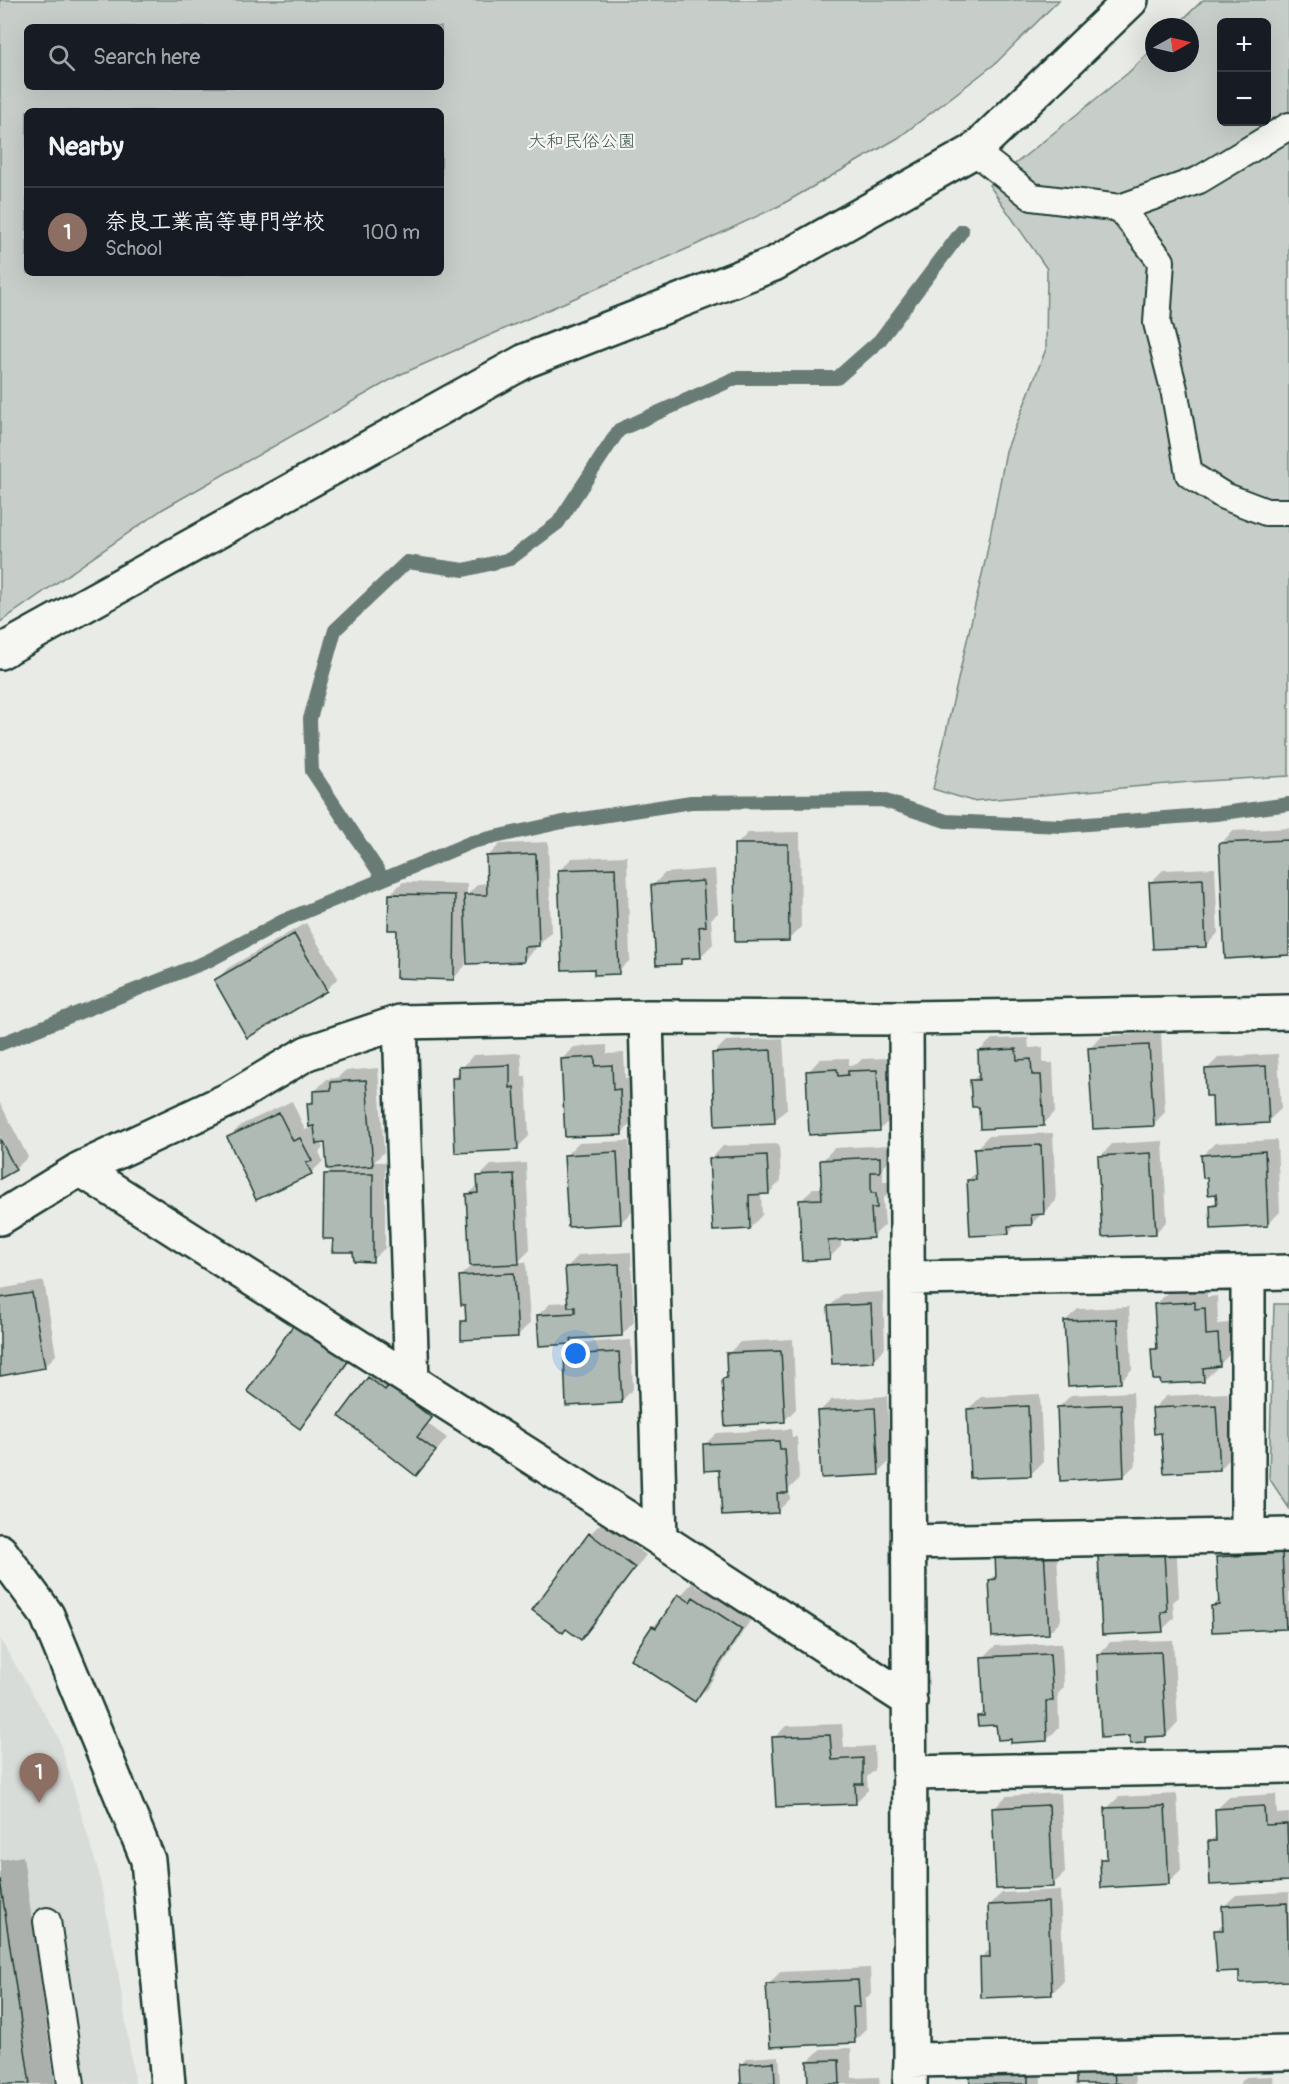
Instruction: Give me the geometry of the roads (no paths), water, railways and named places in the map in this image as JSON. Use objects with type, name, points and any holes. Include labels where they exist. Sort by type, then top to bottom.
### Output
[{"type":"street","points":[[0,652],[525,361],[774,264],[974,151],[1131,0]]},
{"type":"street","points":[[0,1218],[80,1169],[230,1099],[307,1053],[400,1022],[646,1017],[906,1018],[1289,1012]]},
{"type":"street","points":[[646,1017],[660,1539]]},
{"type":"street","points":[[906,1018],[911,2072],[1289,2053]]},
{"type":"street","points":[[400,1022],[412,1381]]},
{"type":"street","points":[[80,1169],[910,1701]]},
{"type":"street","points":[[907,1278],[1289,1272]]},
{"type":"street","points":[[1248,1273],[1248,1536]]},
{"type":"street","points":[[909,1542],[1289,1535]]},
{"type":"street","points":[[0,1551],[46,1615],[148,1860],[168,2084]]},
{"type":"street","points":[[910,1773],[1289,1766]]},
{"type":"lane","points":[[974,151],[1032,197],[1078,205],[1120,208],[1199,180],[1289,126]]},
{"type":"lane","points":[[1120,208],[1161,261],[1157,324],[1174,389],[1190,474],[1224,496],[1266,512],[1289,512]]},
{"type":"lane","points":[[47,1921],[71,2084]]},
{"type":"waterway","points":[[383,878],[312,771],[310,719],[335,630],[407,562],[464,570],[510,559],[558,523],[619,430],[736,378],[837,378],[880,340],[962,231]]},
{"type":"waterway","points":[[0,1044],[208,961],[283,921],[472,842],[563,822],[691,802],[882,800],[946,821],[1062,826],[1216,814],[1289,804]]},
{"type":"place","name":"奈良工業高等専門学校","points":[[39,1803]]},
{"type":"park label","name":"大和民俗公園","points":[[582,141]]}]
